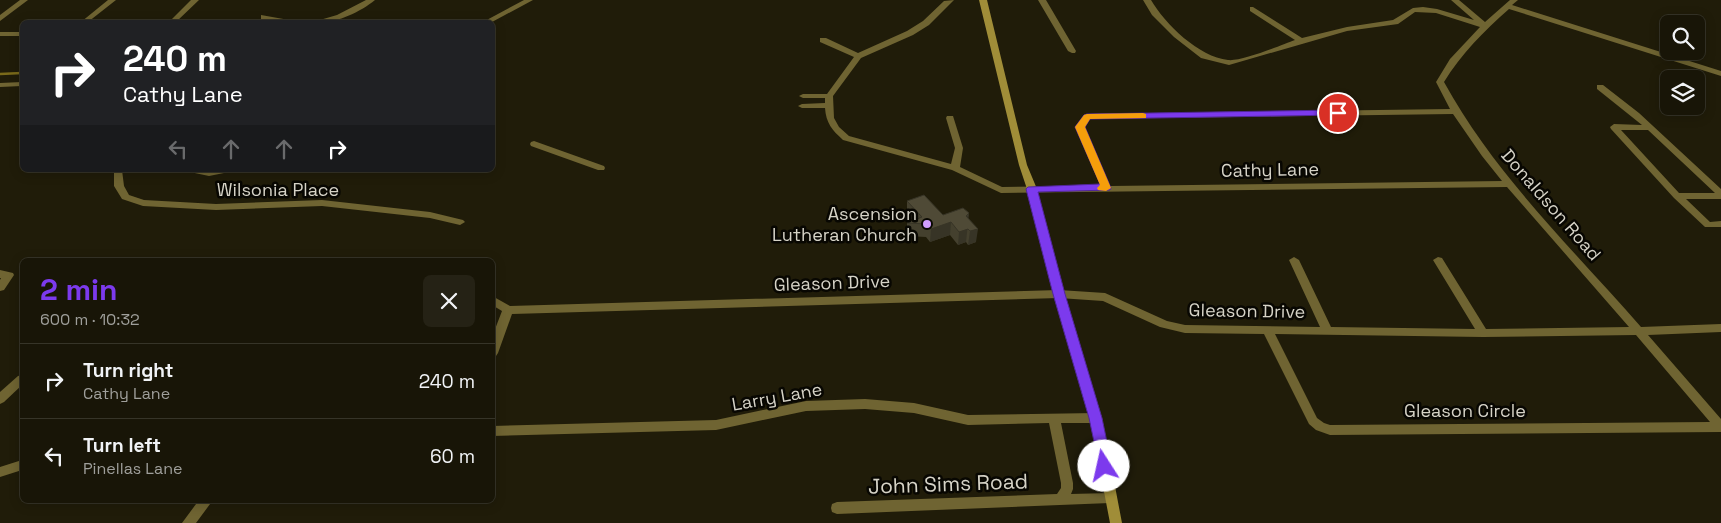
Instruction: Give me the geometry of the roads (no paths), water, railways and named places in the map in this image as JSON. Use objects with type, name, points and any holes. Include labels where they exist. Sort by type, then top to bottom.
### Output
[{"type":"main road","points":[[983,0],[1023,165],[1032,189],[1059,294],[1096,418],[1116,523]]},
{"type":"street","points":[[0,19],[24,0]]},
{"type":"street","points":[[87,20],[112,0]]},
{"type":"street","points":[[174,20],[196,0]]},
{"type":"street","points":[[326,20],[339,17],[371,0]]},
{"type":"street","points":[[491,20],[529,0]]},
{"type":"street","points":[[802,106],[829,100],[858,56],[910,33],[926,23],[950,0]]},
{"type":"street","points":[[1042,0],[1072,51]]},
{"type":"street","points":[[1147,0],[1155,14],[1177,35],[1204,56],[1216,61],[1229,63],[1301,41],[1347,30],[1395,22],[1413,10],[1437,11],[1485,26]]},
{"type":"street","points":[[1455,0],[1485,26]]},
{"type":"street","points":[[1485,26],[1511,3],[1721,74]]},
{"type":"street","points":[[1253,9],[1301,41]]},
{"type":"street","points":[[264,17],[279,20]]},
{"type":"street","name":"Donaldson Road","points":[[1485,26],[1453,61],[1440,82],[1454,111],[1508,184],[1640,331],[1721,427]]},
{"type":"street","points":[[0,34],[20,34]]},
{"type":"street","points":[[823,40],[858,56]]},
{"type":"street","points":[[0,85],[20,84]]},
{"type":"street","points":[[1600,88],[1650,128],[1721,195]]},
{"type":"street","points":[[803,96],[829,100]]},
{"type":"street","name":"Cathy Lane","points":[[829,100],[830,118],[834,128],[846,138],[955,168],[1001,190],[1508,184]]},
{"type":"street","points":[[1106,188],[1080,127],[1087,117],[1454,111]]},
{"type":"street","points":[[950,118],[959,148],[955,168]]},
{"type":"street","points":[[1650,128],[1614,127],[1677,196],[1708,225],[1721,224]]},
{"type":"street","points":[[534,144],[600,168]]},
{"type":"street","name":"Wilsonia Place","points":[[118,172],[119,186],[125,197],[143,203],[216,207],[322,203],[430,215],[460,222]]},
{"type":"street","points":[[1677,196],[1721,195]]},
{"type":"street","points":[[1294,260],[1327,330]]},
{"type":"street","points":[[1438,260],[1483,333]]},
{"type":"street","points":[[0,274],[9,275],[0,287]]},
{"type":"street","name":"Gleason Drive","points":[[508,310],[1059,294],[1105,298],[1164,324],[1185,329],[1483,333],[1721,328]]},
{"type":"street","points":[[495,301],[508,310],[495,345]]},
{"type":"street","name":"Gleason Circle","points":[[1268,331],[1313,421],[1320,427],[1330,430],[1721,427]]},
{"type":"street","points":[[0,399],[20,381]]},
{"type":"street","name":"Larry Lane","points":[[495,431],[716,426],[806,406],[865,404],[914,408],[968,420],[1096,418]]},
{"type":"street","points":[[1054,419],[1067,483],[1067,489],[1060,500]]},
{"type":"street","points":[[0,472],[20,466]]},
{"type":"street","name":"John Sims Road","points":[[837,508],[1110,498]]},
{"type":"street","points":[[188,523],[205,503]]},
{"type":"waterway","points":[[0,74],[20,73]]},
{"type":"place","name":"Ascension Lutheran Church","points":[[927,224]]}]
